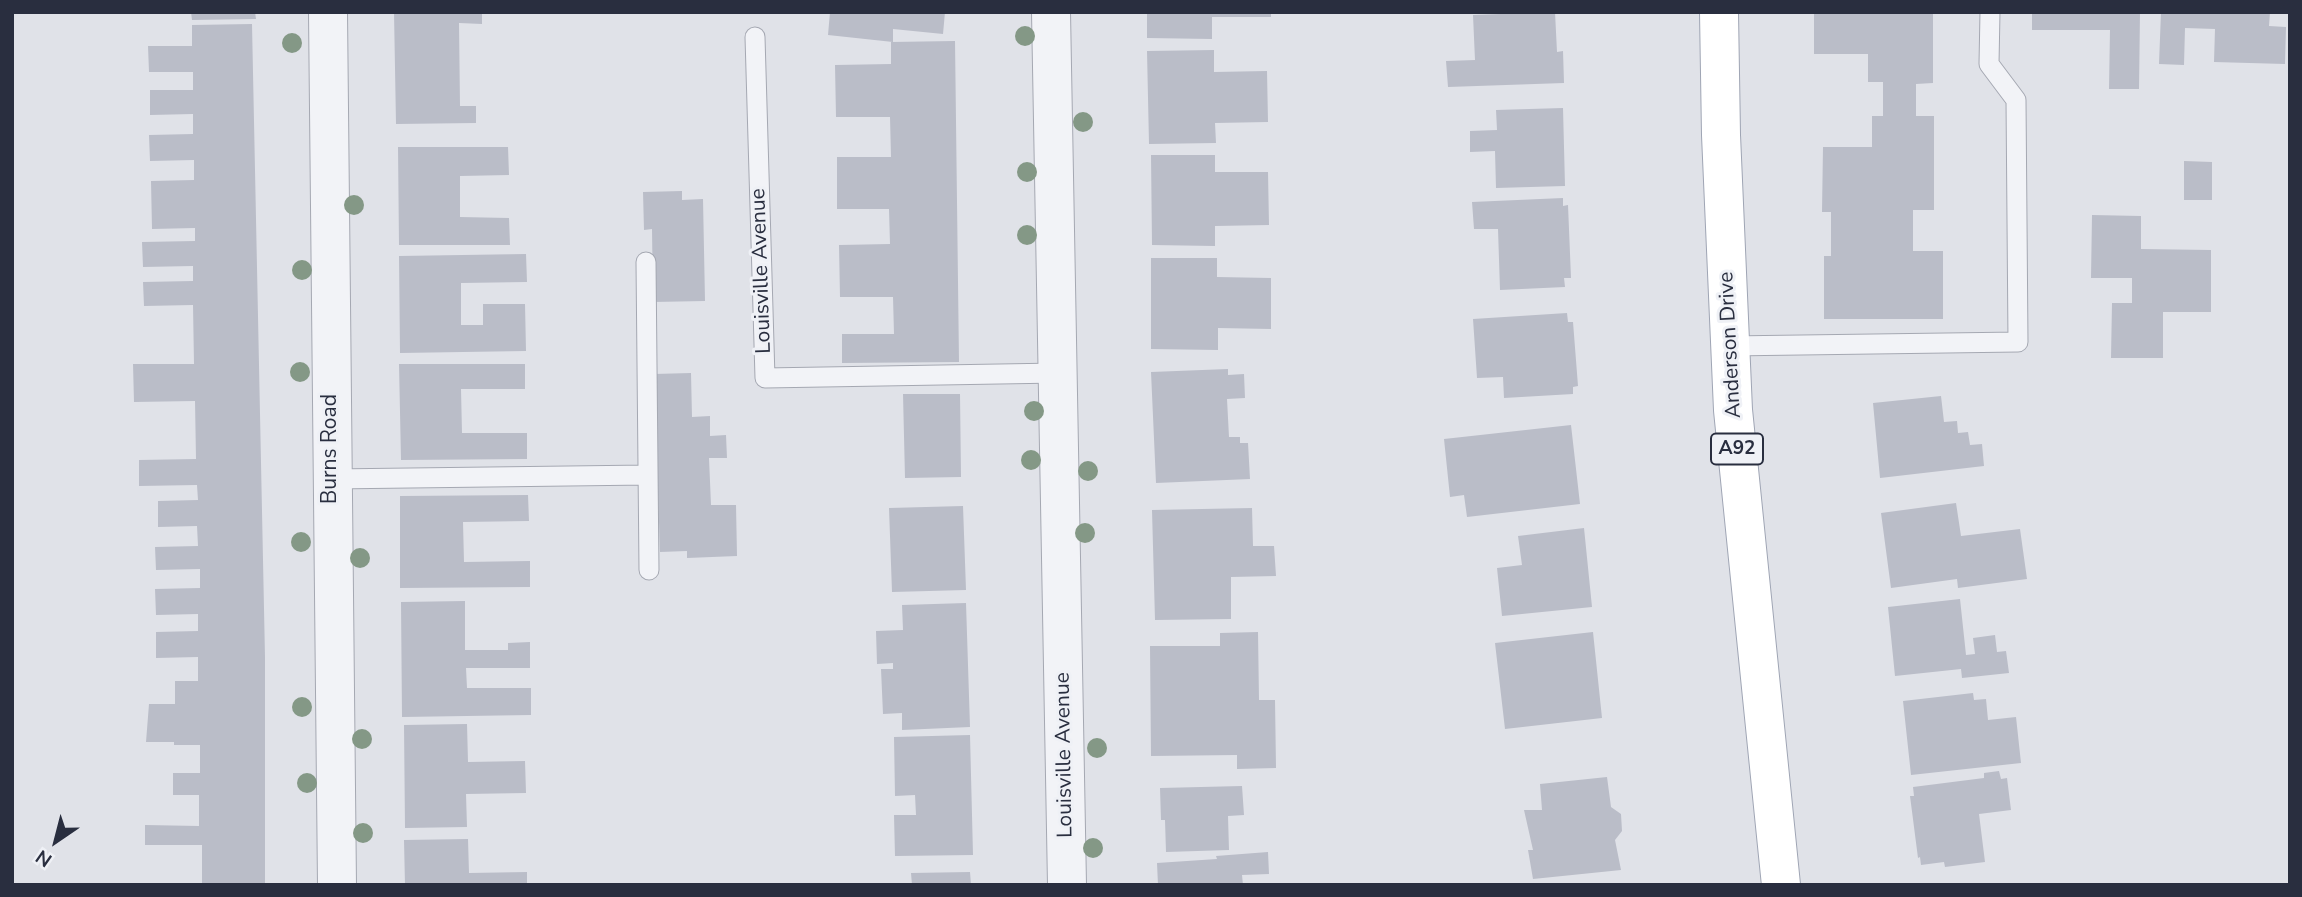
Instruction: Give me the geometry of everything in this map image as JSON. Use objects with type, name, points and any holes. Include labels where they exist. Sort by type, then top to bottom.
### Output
[{"type":"main road","name":"Anderson Drive","points":[[1719,12],[1733,410],[1781,885]]},
{"type":"street","name":"Burns Road","points":[[328,12],[337,885]]},
{"type":"street","name":"Louisville Avenue","points":[[1051,12],[1067,885]]},
{"type":"lane","points":[[1729,346],[2018,342],[2017,100],[1989,64],[1990,12]]},
{"type":"lane","name":"Louisville Avenue","points":[[755,37],[765,378],[1058,373]]},
{"type":"lane","points":[[646,262],[649,570]]},
{"type":"lane","points":[[332,479],[648,475]]},
{"type":"building","points":[[191,12],[255,12],[256,19],[192,20]]},
{"type":"building","points":[[394,12],[482,12],[482,24],[459,23],[460,106],[476,106],[476,123],[396,124]]},
{"type":"building","points":[[830,12],[945,12],[943,34],[893,29],[893,42],[828,35]]},
{"type":"building","points":[[1147,12],[1271,12],[1271,17],[1212,17],[1212,39],[1147,38]]},
{"type":"building","points":[[1555,12],[1557,52],[1563,51],[1564,83],[1448,87],[1446,61],[1475,60],[1473,15]]},
{"type":"building","points":[[1814,12],[1933,12],[1933,83],[1916,84],[1916,116],[1934,116],[1934,210],[1913,210],[1913,251],[1943,251],[1943,319],[1824,319],[1824,256],[1831,256],[1831,212],[1822,212],[1823,147],[1872,147],[1872,116],[1883,116],[1883,82],[1868,82],[1868,54],[1814,54]]},
{"type":"building","points":[[2032,12],[2140,12],[2139,89],[2109,89],[2110,30],[2032,30]]},
{"type":"building","points":[[2161,12],[2270,12],[2269,26],[2286,27],[2285,64],[2214,62],[2215,29],[2185,28],[2184,65],[2159,64]]},
{"type":"building","points":[[252,24],[265,657],[265,885],[202,885],[202,845],[145,845],[145,825],[199,826],[199,795],[173,795],[173,773],[200,773],[200,745],[146,742],[149,704],[175,704],[175,681],[198,681],[198,657],[156,658],[156,632],[198,631],[198,614],[156,615],[155,589],[200,588],[200,569],[156,570],[155,547],[198,546],[197,526],[158,527],[158,501],[198,500],[197,485],[139,486],[139,460],[196,459],[195,401],[134,402],[133,364],[194,364],[193,305],[144,306],[143,282],[193,281],[193,266],[143,267],[142,242],[195,241],[195,228],[152,229],[151,181],[194,180],[194,160],[150,161],[149,135],[193,134],[193,114],[150,115],[150,90],[193,90],[193,72],[149,72],[148,46],[192,46],[192,25]]},
{"type":"building","points":[[955,41],[959,362],[842,363],[842,334],[894,334],[893,297],[840,297],[839,245],[890,244],[889,209],[837,209],[837,157],[891,157],[890,117],[836,117],[835,65],[891,64],[891,42]]},
{"type":"building","points":[[1214,50],[1214,72],[1267,71],[1268,122],[1215,123],[1216,143],[1149,144],[1147,51]]},
{"type":"building","points":[[1563,108],[1565,186],[1496,188],[1495,151],[1470,152],[1470,131],[1497,130],[1496,110]]},
{"type":"building","points":[[398,147],[508,147],[509,175],[460,176],[460,217],[509,218],[510,245],[399,245]]},
{"type":"building","points":[[1151,155],[1215,155],[1215,172],[1268,172],[1269,225],[1215,226],[1215,246],[1152,245]]},
{"type":"building","points":[[2184,161],[2212,162],[2212,200],[2184,200]]},
{"type":"building","points":[[682,191],[682,200],[703,199],[705,301],[653,302],[652,229],[644,230],[643,192]]},
{"type":"building","points":[[1563,198],[1563,206],[1568,205],[1571,278],[1564,278],[1565,287],[1500,290],[1498,229],[1474,229],[1472,202]]},
{"type":"building","points":[[2092,215],[2141,216],[2141,249],[2211,250],[2211,312],[2163,312],[2163,358],[2111,358],[2112,303],[2132,303],[2132,278],[2091,278]]},
{"type":"building","points":[[526,254],[527,282],[461,283],[461,325],[483,325],[483,304],[525,304],[526,351],[400,353],[399,256]]},
{"type":"building","points":[[1151,258],[1217,258],[1217,277],[1271,278],[1271,329],[1218,328],[1218,350],[1151,349]]},
{"type":"building","points":[[1567,313],[1568,322],[1573,322],[1578,386],[1573,387],[1573,394],[1504,398],[1503,377],[1477,378],[1473,319]]},
{"type":"building","points":[[399,364],[525,364],[525,389],[461,389],[462,433],[527,433],[527,459],[401,460]]},
{"type":"building","points":[[1228,369],[1228,375],[1244,374],[1245,398],[1227,399],[1229,437],[1240,437],[1240,443],[1248,443],[1250,479],[1156,483],[1151,372]]},
{"type":"building","points":[[691,373],[692,417],[710,416],[710,436],[726,435],[727,458],[709,458],[711,505],[736,505],[737,556],[687,558],[687,551],[660,552],[654,374]]},
{"type":"building","points":[[903,394],[960,394],[961,477],[905,478]]},
{"type":"building","points":[[1941,396],[1944,422],[1957,421],[1958,433],[1968,432],[1970,445],[1982,444],[1984,466],[1880,478],[1873,403]]},
{"type":"building","points":[[1571,425],[1580,504],[1467,517],[1464,495],[1450,497],[1444,439]]},
{"type":"building","points":[[528,495],[529,521],[463,522],[464,562],[530,561],[530,587],[400,588],[400,496]]},
{"type":"building","points":[[1956,503],[1961,536],[2020,529],[2027,579],[1958,588],[1957,579],[1891,588],[1881,513]]},
{"type":"building","points":[[963,506],[966,590],[892,592],[889,508]]},
{"type":"building","points":[[1252,508],[1253,546],[1274,546],[1276,576],[1231,577],[1231,619],[1155,620],[1152,510]]},
{"type":"building","points":[[1584,528],[1592,607],[1502,616],[1497,568],[1522,565],[1518,536]]},
{"type":"building","points":[[1960,599],[1966,655],[1975,654],[1973,638],[1995,635],[1997,652],[2006,651],[2009,673],[1962,678],[1961,669],[1895,676],[1888,607]]},
{"type":"building","points":[[465,601],[465,650],[508,650],[508,643],[530,642],[530,668],[466,668],[467,688],[531,688],[531,715],[402,717],[401,602]]},
{"type":"building","points":[[966,603],[970,727],[902,730],[902,713],[883,714],[881,669],[893,669],[893,663],[877,664],[876,631],[903,630],[902,605]]},
{"type":"building","points":[[1258,632],[1259,700],[1275,700],[1276,768],[1237,769],[1237,755],[1151,756],[1150,646],[1220,646],[1220,633]]},
{"type":"building","points":[[1593,632],[1602,718],[1505,729],[1495,643]]},
{"type":"building","points":[[1973,693],[1974,700],[1986,699],[1988,720],[2016,717],[2021,763],[1911,775],[1903,701]]},
{"type":"building","points":[[467,724],[468,762],[525,761],[526,793],[466,794],[467,827],[405,828],[404,725]]},
{"type":"building","points":[[970,735],[973,855],[895,856],[894,815],[916,815],[915,795],[895,796],[894,737]]},
{"type":"building","points":[[1999,771],[2001,779],[2007,778],[2011,810],[1979,814],[1985,862],[1945,867],[1944,862],[1921,865],[1910,796],[1914,796],[1913,787],[1984,778],[1984,773]]},
{"type":"building","points":[[1607,777],[1611,807],[1621,814],[1622,831],[1615,840],[1621,870],[1533,879],[1528,850],[1533,850],[1524,810],[1542,810],[1540,784]]},
{"type":"building","points":[[1242,786],[1244,815],[1228,816],[1229,850],[1166,852],[1160,788]]},
{"type":"building","points":[[468,839],[469,873],[527,872],[527,885],[405,885],[404,840]]},
{"type":"building","points":[[1268,852],[1269,874],[1242,875],[1243,885],[1158,885],[1157,863]]},
{"type":"building","points":[[970,872],[971,885],[912,885],[911,873]]}]
